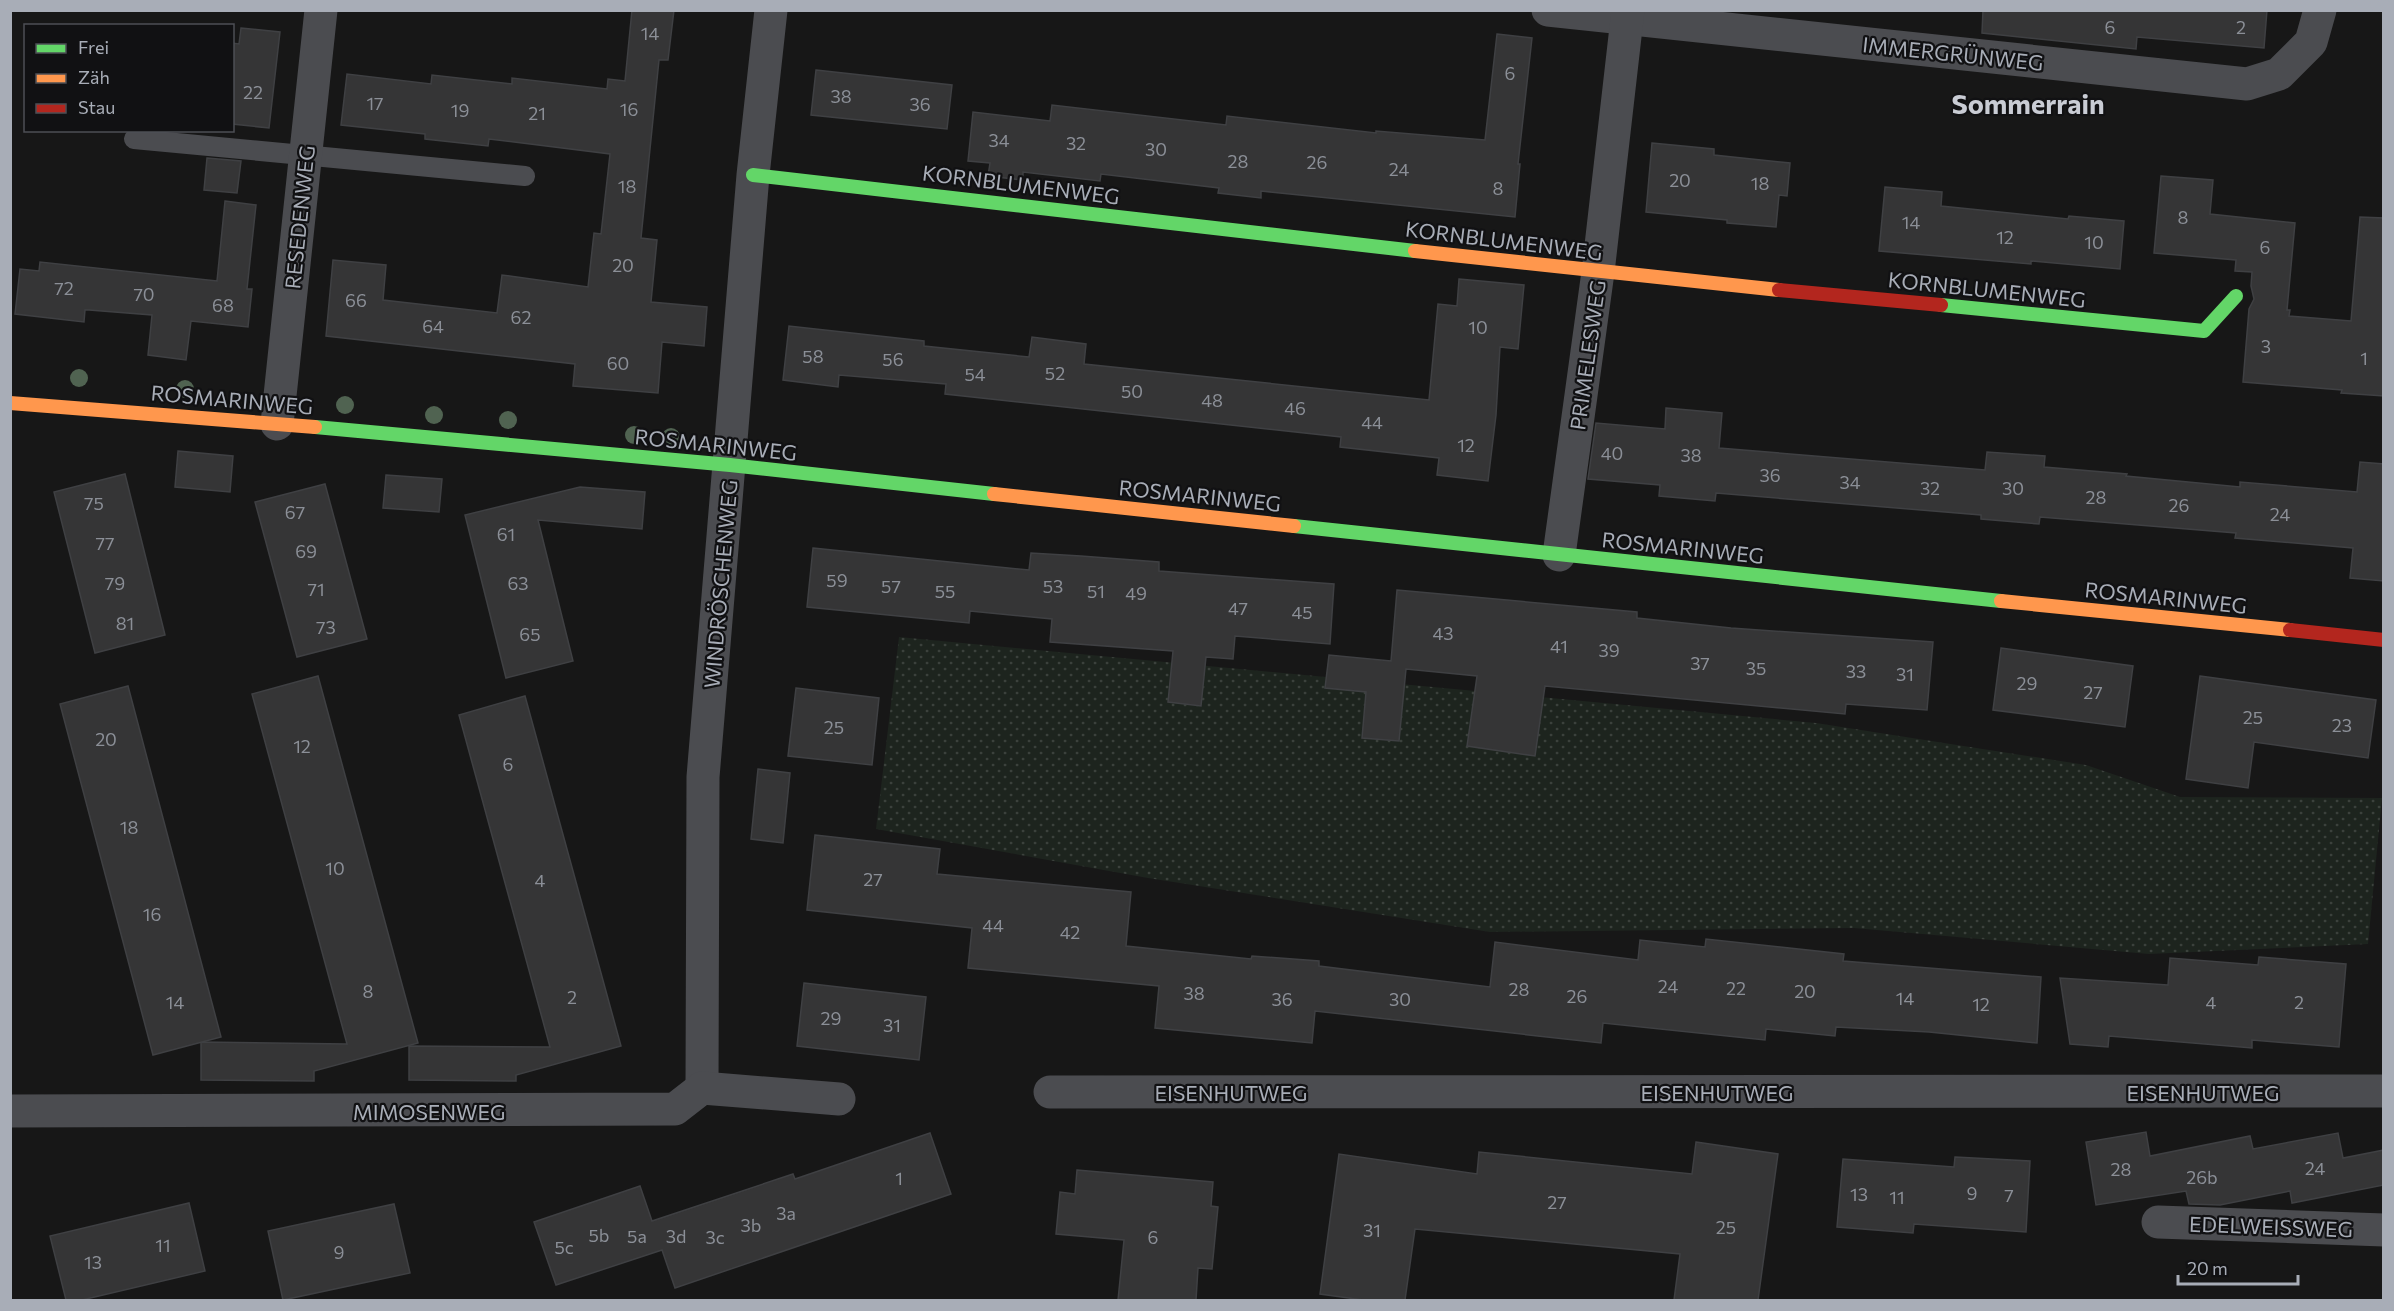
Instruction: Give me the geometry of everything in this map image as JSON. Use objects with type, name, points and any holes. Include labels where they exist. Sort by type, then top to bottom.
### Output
[{"type":"street","name":"RESEDENWEG","points":[[277,424],[321,10]]},
{"type":"street","name":"WINDRÖSCHENWEG","points":[[702,1088],[703,777],[753,175],[771,10]]},
{"type":"street","name":"IMMERGRÜNWEG","points":[[1548,10],[1628,15],[2247,84],[2279,74],[2311,42],[2320,10]]},
{"type":"street","name":"PRIMELESWEG","points":[[1559,555],[1598,272],[1628,15]]},
{"type":"street","name":"KORNBLUMENWEG","points":[[753,175],[1598,272],[2204,331],[2235,296]]},
{"type":"street","name":"ROSMARINWEG","points":[[10,403],[277,424],[730,465],[1559,555],[2384,640]]},
{"type":"street","points":[[702,1088],[839,1099]]},
{"type":"street","name":"MIMOSENWEG","points":[[10,1111],[675,1109],[702,1088]]},
{"type":"street","name":"EISENHUTWEG","points":[[1050,1092],[2384,1091]]},
{"type":"street","name":"EDELWEISSWEG","points":[[2158,1222],[2384,1230]]},
{"type":"lane","points":[[134,139],[525,176]]},
{"type":"shaded area","points":[[899,637],[1816,723],[2086,765],[2180,797],[2382,798],[2368,944],[2149,954],[1854,928],[1490,932],[1148,878],[876,829]]},
{"type":"building","points":[[632,10],[674,10],[668,60],[659,60],[641,238],[657,240],[651,302],[707,307],[704,346],[662,342],[658,393],[573,386],[575,364],[326,336],[333,260],[386,265],[383,300],[497,313],[502,275],[588,287],[594,233],[601,234],[610,154],[489,139],[488,146],[425,139],[425,134],[341,125],[347,74],[431,84],[432,75],[512,84],[512,78],[607,89],[608,79],[625,81]]},
{"type":"building","points":[[1983,10],[2267,10],[2264,48],[2137,37],[2136,49],[1982,33]]},
{"type":"building","points":[[241,28],[280,32],[269,128],[234,124],[234,43],[239,44]]},
{"type":"building","points":[[1497,34],[1532,38],[1518,164],[1520,164],[1515,217],[1261,191],[1261,198],[1218,193],[1219,188],[1101,174],[1100,181],[1023,172],[1023,180],[988,176],[990,163],[968,161],[973,112],[1050,121],[1052,105],[1226,125],[1227,116],[1376,133],[1376,131],[1485,140]]},
{"type":"building","points":[[816,70],[952,85],[947,129],[811,115]]},
{"type":"building","points":[[1652,143],[1714,149],[1714,155],[1790,163],[1787,196],[1779,195],[1776,227],[1646,212]]},
{"type":"building","points":[[207,158],[241,161],[237,193],[204,190]]},
{"type":"building","points":[[2161,176],[2213,180],[2210,214],[2295,223],[2287,310],[2290,310],[2289,316],[2351,321],[2360,217],[2384,218],[2384,396],[2341,393],[2342,390],[2243,382],[2249,309],[2254,299],[2251,286],[2252,272],[2235,271],[2236,260],[2154,253]]},
{"type":"building","points":[[1885,187],[1942,192],[1941,206],[2068,219],[2069,216],[2124,221],[2120,269],[1879,251]]},
{"type":"building","points":[[225,201],[256,205],[247,289],[252,289],[248,327],[191,321],[186,360],[148,355],[152,315],[85,310],[84,322],[15,314],[20,269],[39,271],[40,262],[217,281]]},
{"type":"building","points":[[1459,279],[1524,285],[1518,349],[1500,347],[1496,415],[1488,481],[1437,475],[1439,458],[1340,447],[1341,437],[945,394],[946,384],[839,375],[838,387],[783,380],[789,326],[924,341],[924,346],[1029,357],[1032,337],[1086,344],[1084,364],[1429,400],[1438,304],[1457,306]]},
{"type":"building","points":[[1666,408],[1722,413],[1719,448],[1985,470],[1987,452],[2045,456],[2044,467],[2127,474],[2126,476],[2240,487],[2240,482],[2357,492],[2360,462],[2384,464],[2384,581],[2350,578],[2353,548],[2235,538],[2236,533],[2040,517],[2039,524],[1981,519],[1981,515],[1716,493],[1715,501],[1659,496],[1660,485],[1588,479],[1596,423],[1665,429]]},
{"type":"building","points":[[178,451],[233,456],[230,492],[175,487]]},
{"type":"building","points":[[125,474],[165,635],[95,653],[54,492]]},
{"type":"building","points":[[386,475],[442,479],[439,512],[383,508]]},
{"type":"building","points":[[325,484],[367,639],[297,657],[255,502]]},
{"type":"building","points":[[580,487],[645,492],[642,529],[538,520],[573,661],[506,678],[465,515]]},
{"type":"building","points":[[813,548],[1029,570],[1031,553],[1081,556],[1159,562],[1159,571],[1334,584],[1330,644],[1235,636],[1233,659],[1206,657],[1201,706],[1168,702],[1173,651],[1050,642],[1052,619],[970,611],[969,623],[807,607]]},
{"type":"building","points":[[1397,590],[1637,612],[1637,618],[1731,628],[1933,642],[1927,710],[1846,704],[1845,714],[1545,686],[1535,756],[1467,746],[1477,676],[1406,669],[1399,741],[1362,738],[1366,692],[1325,688],[1329,655],[1391,661]]},
{"type":"building","points":[[2001,648],[2133,666],[2125,727],[1993,710]]},
{"type":"building","points":[[318,676],[418,1043],[314,1071],[314,1081],[201,1080],[201,1042],[347,1044],[252,694]]},
{"type":"building","points":[[2200,676],[2376,700],[2368,758],[2254,742],[2248,788],[2186,779]]},
{"type":"building","points":[[128,686],[221,1037],[153,1055],[60,704]]},
{"type":"building","points":[[796,688],[879,698],[872,765],[788,756]]},
{"type":"building","points":[[525,696],[621,1046],[516,1075],[516,1081],[409,1080],[409,1046],[550,1047],[459,715]]},
{"type":"building","points":[[758,769],[790,773],[783,843],[751,839]]},
{"type":"building","points":[[815,835],[940,849],[937,874],[1131,892],[1126,946],[1251,959],[1252,956],[1319,961],[1319,966],[1490,987],[1495,942],[1638,960],[1640,940],[1705,947],[1706,939],[1844,954],[1843,961],[2041,977],[2037,1043],[1929,1032],[1836,1027],[1835,1036],[1766,1029],[1765,1040],[1603,1023],[1601,1043],[1315,1011],[1312,1043],[1155,1028],[1159,986],[968,968],[972,928],[807,910]]},
{"type":"building","points":[[2259,957],[2346,964],[2339,1047],[2252,1040],[2252,1048],[2109,1036],[2108,1047],[2070,1044],[2060,978],[2168,985],[2170,958],[2258,965]]},
{"type":"building","points":[[804,983],[926,997],[919,1060],[797,1046]]},
{"type":"building","points":[[2146,1132],[2150,1156],[2250,1136],[2253,1149],[2338,1133],[2343,1158],[2384,1150],[2384,1185],[2292,1203],[2290,1191],[2220,1205],[2189,1204],[2186,1191],[2096,1205],[2086,1142]]},
{"type":"building","points":[[930,1133],[951,1194],[675,1288],[662,1250],[556,1285],[534,1222],[640,1186],[652,1221],[793,1174],[795,1179]]},
{"type":"building","points":[[1696,1142],[1778,1154],[1758,1300],[1674,1300],[1680,1254],[1415,1229],[1405,1300],[1363,1300],[1320,1294],[1339,1154],[1477,1174],[1479,1152],[1692,1174]]},
{"type":"building","points":[[1955,1157],[2030,1161],[2026,1232],[1914,1224],[1913,1233],[1837,1227],[1843,1159],[1954,1167]]},
{"type":"building","points":[[1077,1170],[1213,1182],[1211,1206],[1218,1207],[1212,1269],[1198,1268],[1196,1300],[1118,1300],[1124,1240],[1056,1234],[1060,1192],[1075,1194]]},
{"type":"building","points":[[189,1203],[205,1271],[82,1300],[66,1300],[50,1236]]},
{"type":"building","points":[[394,1204],[410,1273],[283,1300],[268,1231]]},
{"type":"traffic: fast","points":[[753,175],[1415,251]]},
{"type":"traffic: fast","points":[[1941,305],[2204,331],[2236,296]]},
{"type":"traffic: fast","points":[[315,427],[730,465],[994,494]]},
{"type":"traffic: fast","points":[[1294,526],[2001,601]]},
{"type":"traffic: slow","points":[[1415,251],[1779,290]]},
{"type":"traffic: slow","points":[[10,403],[315,427]]},
{"type":"traffic: slow","points":[[994,494],[1294,526]]},
{"type":"traffic: slow","points":[[2001,601],[2290,630]]},
{"type":"traffic: jam","points":[[1779,290],[1941,305]]},
{"type":"traffic: jam","points":[[2290,630],[2384,640]]},
{"type":"district","name":"Sommerrain","points":[[2028,103]]}]
